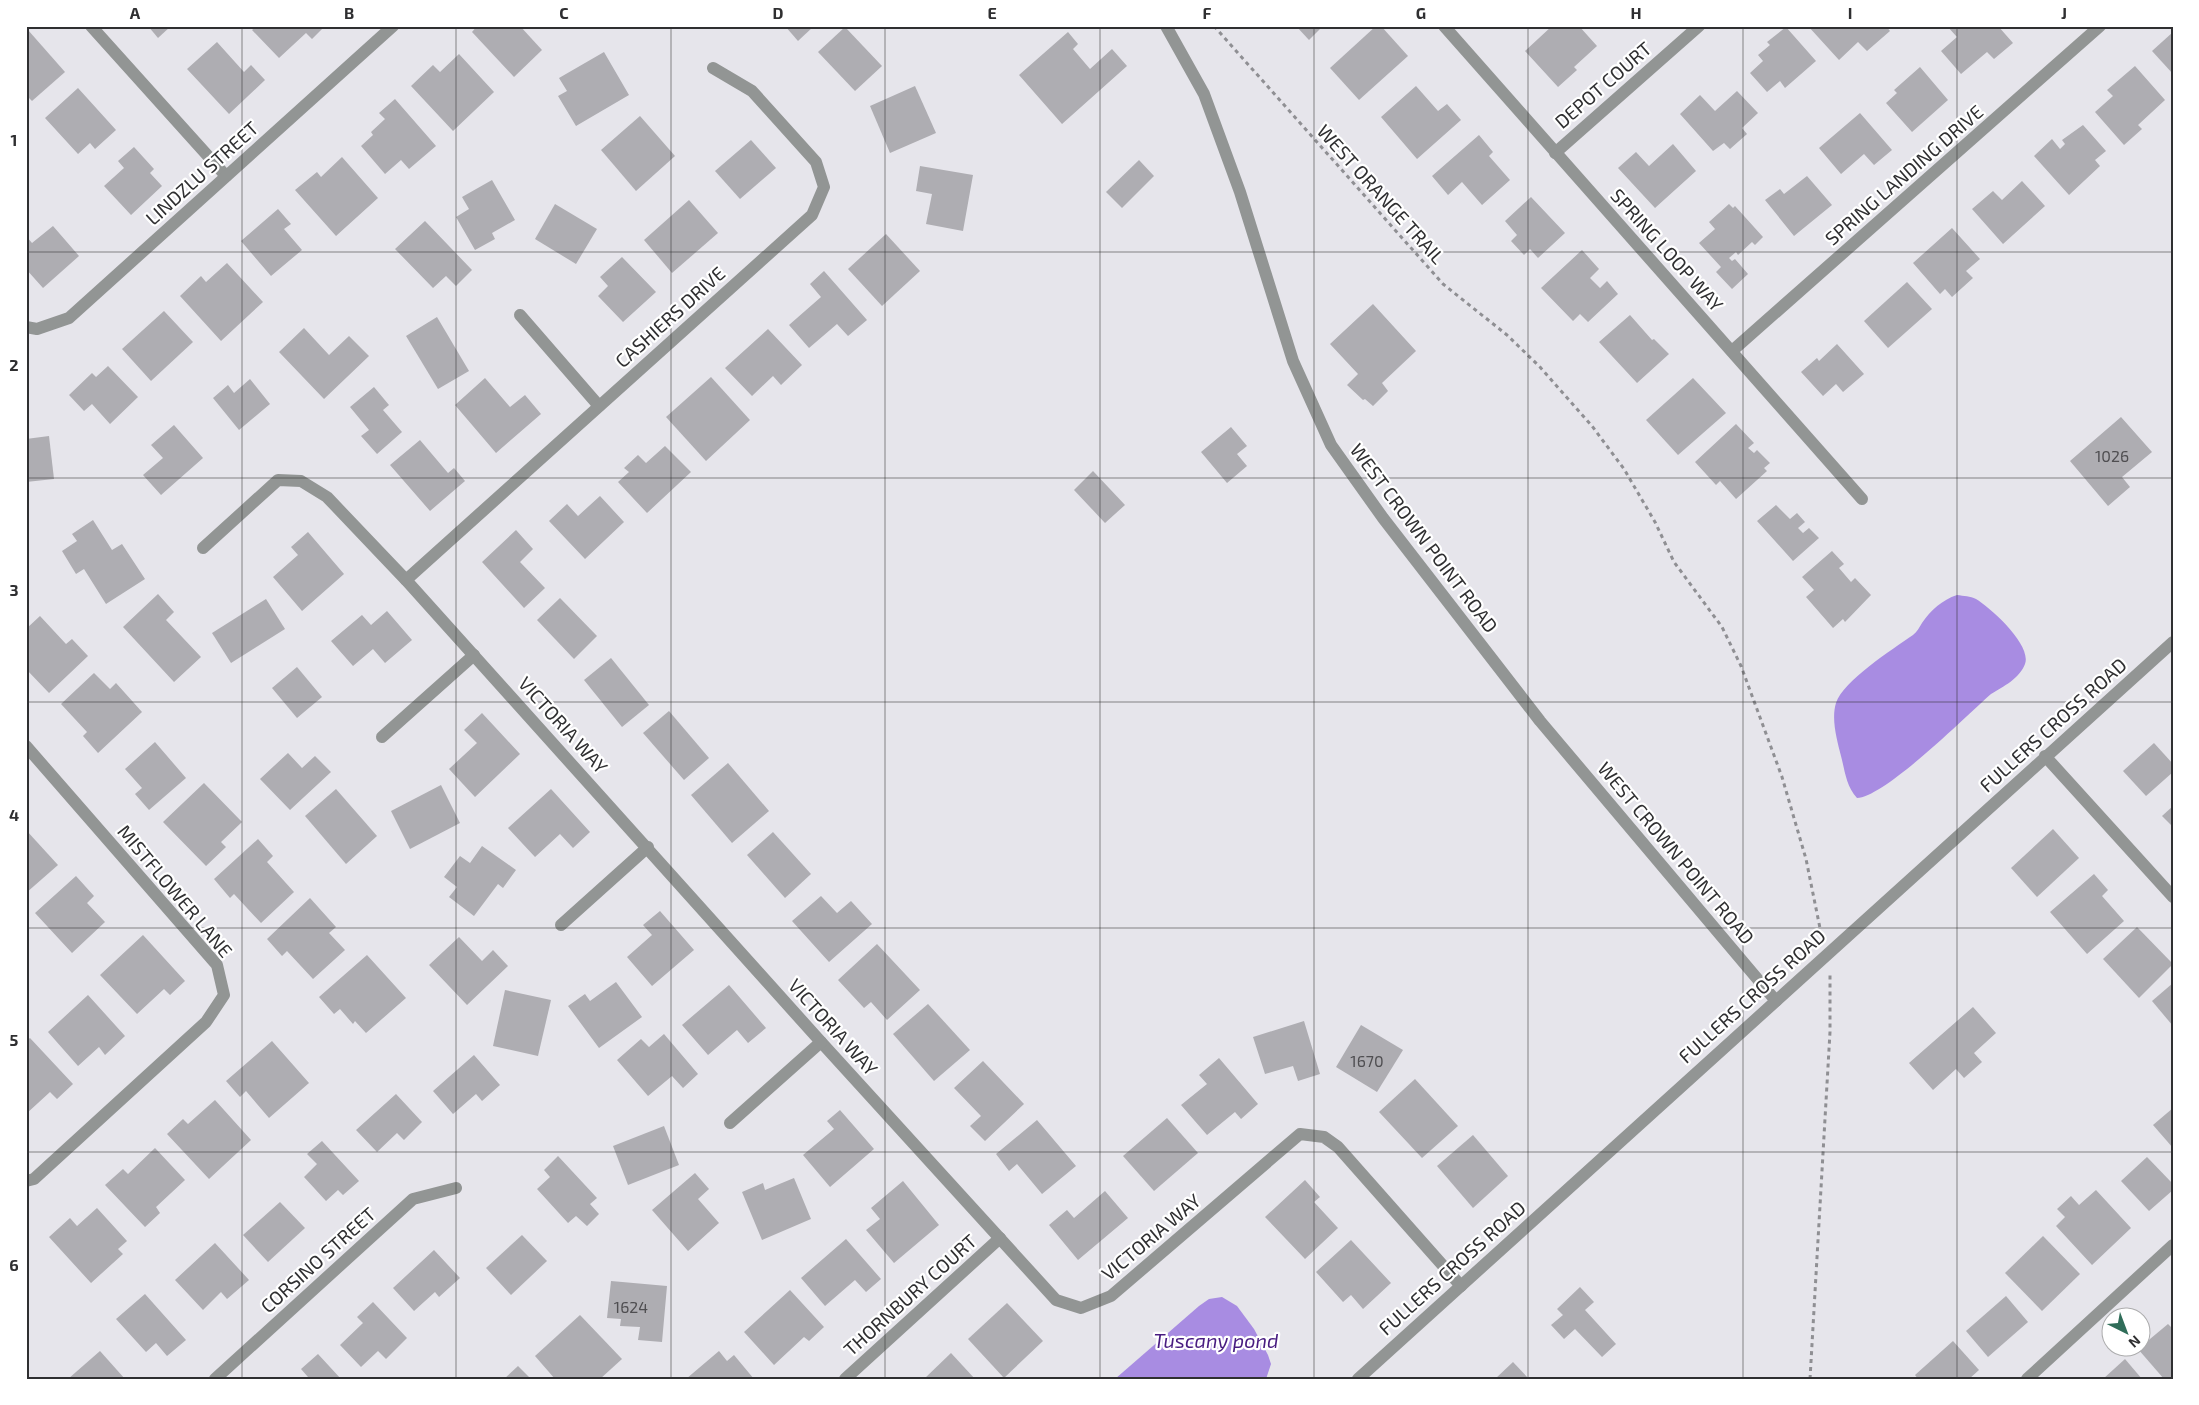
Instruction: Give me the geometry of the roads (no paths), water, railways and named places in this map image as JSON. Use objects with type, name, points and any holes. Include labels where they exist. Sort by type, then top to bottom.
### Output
[{"type":"street","points":[[91,26],[226,176]]},
{"type":"street","name":"LINDZLU STREET","points":[[26,327],[36,329],[69,318],[393,26]]},
{"type":"street","name":"WEST CROWN POINT ROAD","points":[[1166,26],[1204,94],[1240,192],[1293,361],[1331,445],[1383,518],[1540,721],[1776,1000]]},
{"type":"street","name":"SPRING LOOP WAY","points":[[1444,26],[1554,153],[1862,499]]},
{"type":"street","name":"DEPOT COURT","points":[[1554,153],[1699,26]]},
{"type":"street","name":"SPRING LANDING DRIVE","points":[[1732,352],[2100,26]]},
{"type":"street","name":"CASHIERS DRIVE","points":[[406,580],[812,215],[824,187],[816,162],[752,91],[713,68]]},
{"type":"street","points":[[520,315],[600,406]]},
{"type":"street","name":"VICTORIA WAY","points":[[203,548],[278,480],[301,481],[327,497],[406,580],[648,847],[821,1042],[1056,1300],[1081,1308],[1111,1296],[1300,1134],[1324,1137],[1338,1148],[1461,1286]]},
{"type":"street","name":"FULLERS CROSS ROAD","points":[[1358,1379],[2173,642]]},
{"type":"street","points":[[382,737],[474,655]]},
{"type":"street","name":"MISTFLOWER LANE","points":[[26,1182],[34,1179],[206,1022],[224,995],[217,965],[28,751]]},
{"type":"street","points":[[2045,756],[2173,897]]},
{"type":"street","points":[[561,925],[648,847]]},
{"type":"street","points":[[730,1123],[821,1042]]},
{"type":"street","name":"CORSINO STREET","points":[[215,1379],[412,1199],[456,1188]]},
{"type":"street","name":"THORNBURY COURT","points":[[845,1379],[1000,1238]]},
{"type":"street","points":[[2027,1379],[2173,1245]]},
{"type":"water","points":[[1957,595],[1976,599],[1991,610],[2009,628],[2017,637],[2026,656],[2023,669],[2015,678],[1991,694],[1905,770],[1870,794],[1857,798],[1848,783],[1834,723],[1836,703],[1840,694],[1858,676],[1914,634],[1925,618],[1937,606]]},
{"type":"water","name":"Tuscany pond","points":[[1222,1297],[1237,1306],[1254,1329],[1268,1355],[1271,1364],[1266,1379],[1115,1379],[1199,1306],[1209,1299]]}]
